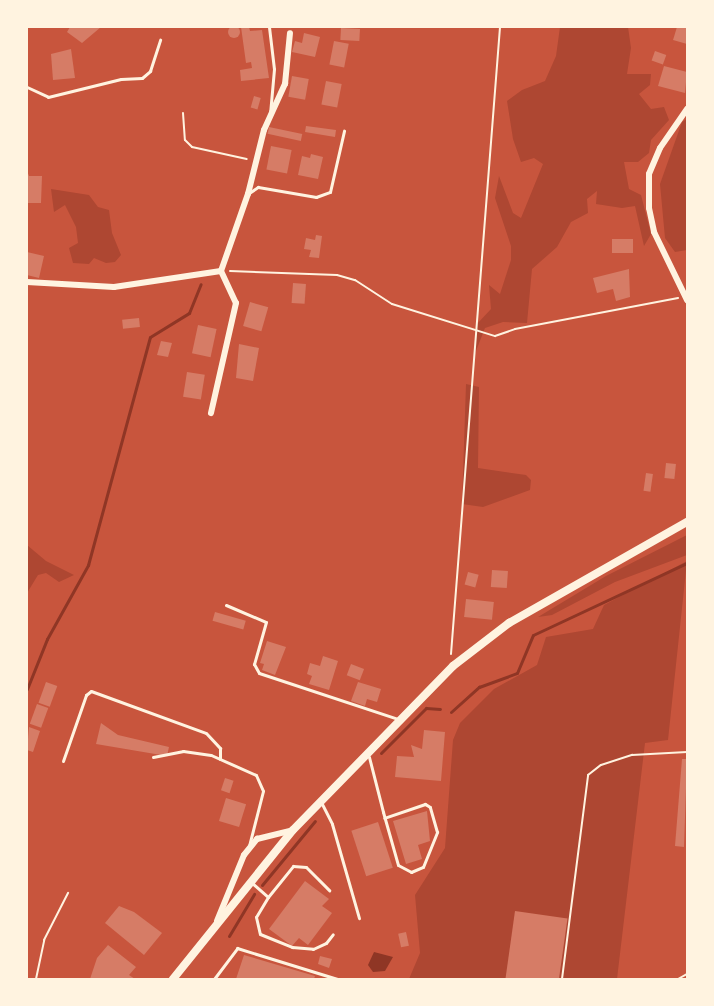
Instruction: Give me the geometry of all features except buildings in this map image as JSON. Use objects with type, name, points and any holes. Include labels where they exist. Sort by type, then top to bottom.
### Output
[{"type":"main road","points":[[174,979],[293,830],[453,666],[509,623],[687,522]]},
{"type":"street","points":[[211,413],[236,303],[221,271],[248,194],[270,116],[285,84],[290,33]]},
{"type":"street","points":[[686,298],[654,232],[649,197],[649,174],[660,148],[687,109]]},
{"type":"street","points":[[27,282],[114,287],[221,271]]},
{"type":"street","points":[[216,925],[248,851],[257,839],[293,830]]},
{"type":"lane","points":[[269,27],[274,69],[270,116]]},
{"type":"lane","points":[[27,87],[48,97],[122,79],[142,78],[150,71],[160,40]]},
{"type":"lane","points":[[248,194],[258,187],[316,197],[330,192],[344,131]]},
{"type":"lane","points":[[226,605],[266,621],[254,664],[259,673],[400,719]]},
{"type":"lane","points":[[63,761],[86,695],[91,691],[206,732],[220,748],[220,759]]},
{"type":"lane","points":[[153,758],[183,751],[220,759],[256,775],[263,791],[248,851]]},
{"type":"lane","points":[[368,752],[384,818],[398,865],[411,872],[423,867],[436,832],[430,807],[425,804],[384,818]]},
{"type":"lane","points":[[320,800],[332,824],[359,918]]},
{"type":"lane","points":[[330,890],[306,867],[294,866],[268,897],[256,917],[260,934],[292,947],[313,949],[326,943],[333,934]]},
{"type":"lane","points":[[250,882],[268,897]]},
{"type":"lane","points":[[214,979],[237,948],[337,979]]},
{"type":"path","points":[[453,666],[475,329],[500,27]]},
{"type":"path","points":[[183,113],[185,140],[192,147],[256,160]]},
{"type":"path","points":[[221,271],[337,275],[355,280],[403,308],[495,336],[515,328],[686,298]]},
{"type":"path","points":[[562,979],[588,775],[601,765],[632,755],[687,752]]},
{"type":"path","points":[[36,979],[44,940],[68,893]]},
{"type":"path","points":[[678,979],[687,974]]},
{"type":"shaded area","points":[[560,27],[628,27],[631,48],[627,74],[651,74],[650,85],[639,94],[651,109],[664,107],[669,120],[651,140],[649,153],[638,162],[624,162],[629,189],[641,195],[651,234],[644,246],[635,206],[622,208],[596,204],[597,191],[587,199],[588,213],[571,222],[557,247],[532,269],[527,323],[503,322],[485,328],[474,356],[477,324],[491,309],[489,285],[500,294],[511,260],[511,246],[495,198],[499,176],[513,213],[521,218],[543,164],[534,158],[521,162],[513,139],[507,101],[522,90],[545,81],[556,56]]},
{"type":"shaded area","points":[[687,119],[687,250],[675,252],[665,238],[660,184],[682,122]]},
{"type":"shaded area","points":[[51,189],[89,195],[98,207],[109,210],[112,233],[121,255],[115,262],[106,263],[94,258],[89,264],[73,263],[69,248],[78,243],[76,227],[65,205],[54,212]]},
{"type":"shaded area","points":[[466,384],[479,387],[478,468],[526,475],[531,480],[530,490],[483,507],[462,504]]},
{"type":"shaded area","points":[[687,535],[687,555],[615,582],[552,615],[538,617],[606,576]]},
{"type":"shaded area","points":[[27,545],[46,561],[74,575],[59,582],[46,573],[38,575],[27,593]]},
{"type":"shaded area","points":[[687,561],[668,740],[645,743],[617,979],[409,979],[420,953],[415,895],[445,848],[453,740],[460,723],[494,689],[537,665],[546,637],[593,629],[604,605]]},
{"type":"shaded area","points":[[374,952],[393,957],[385,971],[373,972],[368,965]]},
{"type":"waterway","points":[[27,689],[47,639],[88,565],[150,337],[189,313],[201,284]]},
{"type":"waterway","points":[[451,712],[479,687],[517,673],[533,635],[687,563]]},
{"type":"waterway","points":[[381,753],[426,708],[440,709]]},
{"type":"waterway","points":[[262,885],[315,821]]},
{"type":"waterway","points":[[229,936],[254,894]]}]
